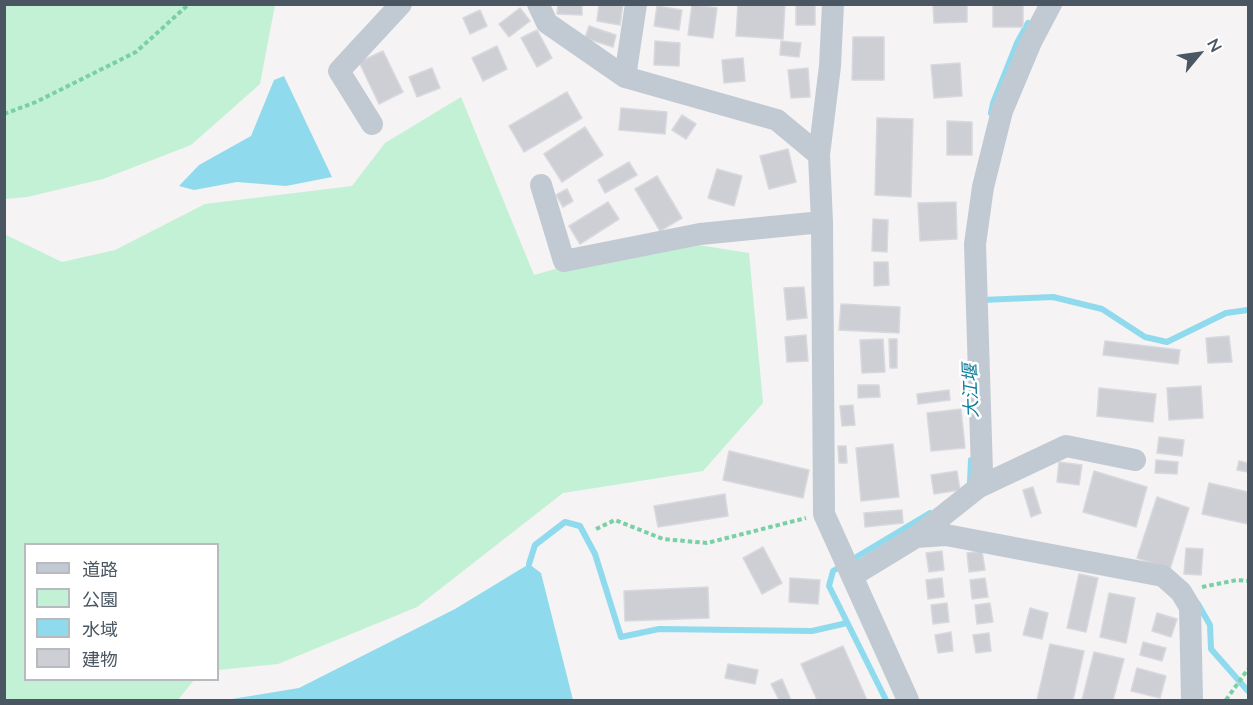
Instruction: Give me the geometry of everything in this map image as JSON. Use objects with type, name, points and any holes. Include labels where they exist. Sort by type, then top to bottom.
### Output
[{"type":"street","points":[[372,124],[339,71],[401,4]]},
{"type":"street","points":[[538,4],[547,23],[625,77],[777,120],[819,155]]},
{"type":"street","points":[[625,77],[636,4]]},
{"type":"street","points":[[833,4],[830,66],[819,155],[822,222],[824,514],[908,700]]},
{"type":"street","points":[[979,487],[982,472],[975,244],[983,187],[1002,111],[1031,42],[1051,4]]},
{"type":"street","points":[[541,186],[564,261],[700,234],[822,222]]},
{"type":"street","points":[[852,576],[916,537],[979,487],[1066,446],[1135,460]]},
{"type":"street","points":[[916,537],[946,535],[1163,576],[1181,592],[1190,607],[1192,700]]},
{"type":"path","points":[[4,114],[36,102],[136,52],[189,4]]},
{"type":"path","points":[[596,529],[615,520],[663,539],[707,543],[824,514]]},
{"type":"path","points":[[1181,592],[1237,580],[1248,581]]},
{"type":"path","points":[[1226,700],[1248,669]]},
{"type":"green space","points":[[5,4],[275,5],[260,84],[191,145],[103,179],[27,197],[5,199]]},
{"type":"green space","points":[[461,97],[534,275],[660,239],[749,253],[763,403],[703,471],[563,493],[417,607],[278,664],[219,670],[219,543],[24,543],[24,681],[193,681],[178,700],[5,700],[4,234],[62,262],[115,250],[205,204],[352,186],[385,143]]},
{"type":"water","points":[[284,76],[332,177],[286,186],[237,182],[194,190],[179,186],[199,165],[251,136],[274,80]]},
{"type":"water","points":[[529,564],[541,573],[573,700],[226,700],[299,688],[455,609]]},
{"type":"building","points":[[558,4],[582,4],[582,15],[557,14]]},
{"type":"building","points":[[599,4],[623,4],[620,25],[597,21]]},
{"type":"building","points":[[692,4],[717,8],[713,38],[688,35]]},
{"type":"building","points":[[738,4],[785,4],[783,39],[736,36]]},
{"type":"building","points":[[796,4],[815,4],[815,25],[796,25]]},
{"type":"building","points":[[933,4],[967,4],[967,22],[934,23]]},
{"type":"building","points":[[993,4],[1023,4],[1023,27],[993,27]]},
{"type":"building","points":[[657,6],[682,10],[679,30],[654,26]]},
{"type":"building","points":[[520,8],[530,21],[509,37],[499,24]]},
{"type":"building","points":[[480,10],[487,26],[470,34],[463,18]]},
{"type":"building","points":[[589,26],[616,35],[613,47],[585,38]]},
{"type":"building","points":[[537,30],[552,58],[537,67],[521,38]]},
{"type":"building","points":[[853,37],[884,37],[884,80],[852,80]]},
{"type":"building","points":[[655,41],[680,43],[679,66],[654,65]]},
{"type":"building","points":[[781,41],[801,43],[799,57],[780,55]]},
{"type":"building","points":[[497,46],[507,69],[483,81],[472,58]]},
{"type":"building","points":[[383,51],[403,92],[379,104],[359,62]]},
{"type":"building","points":[[743,58],[745,81],[724,83],[722,60]]},
{"type":"building","points":[[960,63],[962,96],[934,98],[931,65]]},
{"type":"building","points":[[432,68],[440,88],[417,97],[409,77]]},
{"type":"building","points":[[808,68],[810,97],[791,98],[788,70]]},
{"type":"building","points":[[567,92],[582,118],[524,152],[509,126]]},
{"type":"building","points":[[621,108],[667,112],[665,134],[619,130]]},
{"type":"building","points":[[682,115],[696,124],[686,139],[672,130]]},
{"type":"building","points":[[877,118],[913,119],[911,197],[875,195]]},
{"type":"building","points":[[947,121],[972,122],[972,155],[947,155]]},
{"type":"building","points":[[585,127],[603,155],[562,182],[544,154]]},
{"type":"building","points":[[788,149],[796,182],[769,189],[760,156]]},
{"type":"building","points":[[629,162],[637,175],[605,193],[598,180]]},
{"type":"building","points":[[717,169],[742,176],[734,206],[708,198]]},
{"type":"building","points":[[657,176],[682,218],[660,231],[635,189]]},
{"type":"building","points":[[567,189],[573,201],[563,207],[556,195]]},
{"type":"building","points":[[608,202],[619,219],[580,244],[569,226]]},
{"type":"building","points":[[956,202],[957,239],[920,241],[918,203]]},
{"type":"building","points":[[873,219],[888,220],[887,252],[872,251]]},
{"type":"building","points":[[874,262],[888,262],[889,285],[874,286]]},
{"type":"building","points":[[804,287],[807,318],[787,320],[784,288]]},
{"type":"building","points":[[841,304],[900,307],[899,333],[839,330]]},
{"type":"building","points":[[806,335],[808,361],[787,362],[785,337]]},
{"type":"building","points":[[1229,336],[1232,362],[1208,363],[1206,338]]},
{"type":"building","points":[[883,339],[885,372],[862,373],[860,340]]},
{"type":"building","points":[[889,339],[897,339],[897,368],[890,368]]},
{"type":"building","points":[[1105,341],[1180,350],[1178,364],[1103,355]]},
{"type":"building","points":[[858,385],[879,385],[880,397],[858,398]]},
{"type":"building","points":[[1201,386],[1203,418],[1169,420],[1167,388]]},
{"type":"building","points":[[1099,388],[1156,394],[1153,422],[1097,416]]},
{"type":"building","points":[[949,390],[950,400],[918,404],[917,394]]},
{"type":"building","points":[[853,405],[855,425],[842,426],[840,406]]},
{"type":"building","points":[[961,409],[965,448],[931,451],[927,413]]},
{"type":"building","points":[[1159,437],[1184,440],[1182,456],[1157,453]]},
{"type":"building","points":[[893,444],[899,497],[861,501],[856,448]]},
{"type":"building","points":[[838,446],[846,446],[847,463],[839,463]]},
{"type":"building","points":[[729,451],[809,470],[803,498],[723,480]]},
{"type":"building","points":[[1156,460],[1178,462],[1177,474],[1155,473]]},
{"type":"building","points":[[1239,461],[1248,463],[1248,472],[1237,470]]},
{"type":"building","points":[[1059,462],[1082,465],[1079,485],[1057,482]]},
{"type":"building","points":[[957,471],[960,490],[934,494],[931,475]]},
{"type":"building","points":[[1094,471],[1147,487],[1136,527],[1083,512]]},
{"type":"building","points":[[1209,483],[1248,492],[1248,524],[1202,514]]},
{"type":"building","points":[[1033,487],[1041,513],[1031,517],[1023,490]]},
{"type":"building","points":[[725,494],[728,516],[658,527],[654,506]]},
{"type":"building","points":[[1157,497],[1189,508],[1170,569],[1137,558]]},
{"type":"building","points":[[902,510],[903,523],[865,527],[864,513]]},
{"type":"building","points":[[763,547],[782,583],[762,594],[743,558]]},
{"type":"building","points":[[1186,548],[1203,549],[1201,575],[1184,574]]},
{"type":"building","points":[[942,551],[944,570],[929,572],[926,553]]},
{"type":"building","points":[[982,551],[985,570],[969,572],[967,553]]},
{"type":"building","points":[[1079,574],[1098,578],[1086,632],[1067,628]]},
{"type":"building","points":[[790,578],[820,580],[818,604],[789,602]]},
{"type":"building","points":[[942,578],[944,597],[928,599],[926,580]]},
{"type":"building","points":[[985,578],[988,597],[972,599],[970,580]]},
{"type":"building","points":[[708,587],[709,618],[625,621],[624,591]]},
{"type":"building","points":[[1109,593],[1135,598],[1126,643],[1100,637]]},
{"type":"building","points":[[947,603],[949,622],[933,624],[931,605]]},
{"type":"building","points":[[990,603],[993,622],[977,624],[975,605]]},
{"type":"building","points":[[1030,608],[1048,613],[1042,639],[1023,635]]},
{"type":"building","points":[[1157,613],[1177,619],[1171,637],[1152,631]]},
{"type":"building","points":[[951,632],[953,651],[938,653],[935,635]]},
{"type":"building","points":[[989,633],[991,651],[976,653],[973,635]]},
{"type":"building","points":[[1143,642],[1166,648],[1162,661],[1140,655]]},
{"type":"building","points":[[1050,644],[1084,651],[1073,700],[1037,700]]},
{"type":"building","points":[[843,646],[867,700],[817,700],[801,664]]},
{"type":"building","points":[[1094,652],[1124,659],[1113,700],[1082,700]]},
{"type":"building","points":[[728,664],[758,670],[755,684],[725,678]]},
{"type":"building","points":[[1137,668],[1166,676],[1160,698],[1131,691]]},
{"type":"building","points":[[782,679],[791,700],[779,700],[771,684]]},
{"type":"waterway","name":"大江堰","points":[[991,113],[1017,43],[1028,23]]},
{"type":"waterway","points":[[982,300],[1053,297],[1102,309],[1145,337],[1167,342],[1226,313],[1248,310]]},
{"type":"waterway","name":"大江堰","points":[[970,482],[971,460]]},
{"type":"waterway","name":"大江堰","points":[[886,700],[829,586],[833,571],[930,513]]},
{"type":"waterway","points":[[529,564],[535,545],[565,522],[580,526],[595,554],[621,637],[659,629],[812,631],[847,623]]},
{"type":"waterway","points":[[1198,604],[1210,625],[1211,649],[1248,691]]}]
